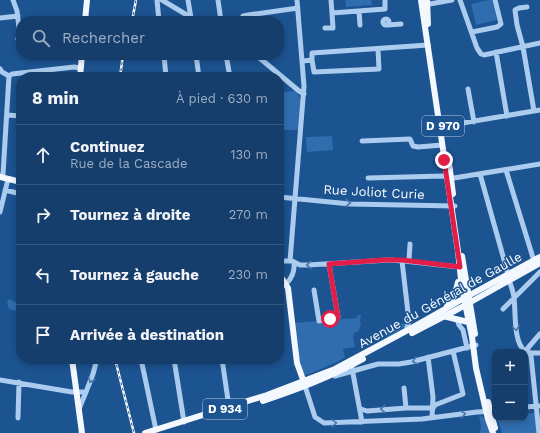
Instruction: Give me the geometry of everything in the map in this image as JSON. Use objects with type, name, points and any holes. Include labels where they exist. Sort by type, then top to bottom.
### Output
[{"type":"main road","points":[[85,16],[87,0]]},
{"type":"main road","name":"D 970","points":[[424,3],[428,45],[449,177],[472,346],[497,433]]},
{"type":"main road","points":[[80,72],[81,60]]},
{"type":"main road","points":[[79,72],[80,68]]},
{"type":"main road","name":"D 970","points":[[441,127],[442,146],[449,177]]},
{"type":"main road","points":[[0,177],[16,181]]},
{"type":"main road","name":"D 970","points":[[453,206],[460,277],[475,336],[472,346]]},
{"type":"main road","name":"Avenue du Général de Gaulle","points":[[304,383],[328,377],[351,366],[443,316],[466,301],[539,261]]},
{"type":"main road","points":[[445,309],[455,294],[460,277]]},
{"type":"main road","points":[[284,281],[288,290],[297,363],[304,383]]},
{"type":"main road","name":"Avenue du Général de Gaulle","points":[[304,383],[351,366],[406,331],[445,309],[466,301]]},
{"type":"main road","points":[[443,316],[469,323]]},
{"type":"main road","points":[[71,364],[73,385],[76,392],[82,433]]},
{"type":"main road","name":"D 934","points":[[145,433],[158,431],[280,395],[304,383]]},
{"type":"main road","name":"D 934","points":[[158,431],[304,383]]},
{"type":"main road","name":"D 970","points":[[490,411],[493,433]]},
{"type":"street","points":[[13,0],[17,8],[18,16]]},
{"type":"street","points":[[157,0],[159,16]]},
{"type":"street","points":[[162,0],[186,16]]},
{"type":"street","points":[[188,0],[191,16]]},
{"type":"street","points":[[218,0],[220,16]]},
{"type":"street","points":[[286,284],[294,270],[292,261],[304,94],[303,61],[297,0]]},
{"type":"street","points":[[325,28],[333,28],[331,0]]},
{"type":"street","points":[[385,0],[387,22],[401,24]]},
{"type":"street","points":[[424,3],[452,0]]},
{"type":"street","points":[[460,0],[477,48],[481,54],[484,55],[540,44]]},
{"type":"street","points":[[472,32],[497,27],[501,24],[495,0]]},
{"type":"street","points":[[441,127],[537,111],[524,47],[517,25],[516,10],[527,7]]},
{"type":"street","points":[[243,16],[298,8]]},
{"type":"street","points":[[332,13],[385,9]]},
{"type":"street","points":[[359,11],[360,26]]},
{"type":"street","points":[[0,18],[16,16]]},
{"type":"street","points":[[378,49],[379,69],[314,72],[312,53],[428,45]]},
{"type":"street","points":[[496,52],[507,116]]},
{"type":"street","points":[[164,60],[166,72]]},
{"type":"street","points":[[197,60],[198,72]]},
{"type":"street","points":[[227,60],[229,72]]},
{"type":"street","points":[[262,60],[276,72]]},
{"type":"street","points":[[303,61],[312,60]]},
{"type":"street","points":[[33,72],[80,68]]},
{"type":"street","points":[[0,69],[9,76]]},
{"type":"street","points":[[9,76],[16,74]]},
{"type":"street","points":[[0,177],[3,174],[9,76]]},
{"type":"street","points":[[284,78],[304,94]]},
{"type":"street","points":[[468,89],[474,122]]},
{"type":"street","points":[[7,114],[16,115]]},
{"type":"street","points":[[362,141],[410,139],[413,146],[442,146]]},
{"type":"street","points":[[368,178],[454,178],[540,164]]},
{"type":"street","points":[[506,170],[539,261]]},
{"type":"street","points":[[480,174],[509,277],[514,298],[516,327],[522,349],[529,353],[540,353]]},
{"type":"street","points":[[0,212],[8,179]]},
{"type":"street","points":[[5,190],[16,193]]},
{"type":"street","name":"Rue Joliot Curie","points":[[284,198],[350,204],[453,206]]},
{"type":"street","points":[[409,261],[410,244]]},
{"type":"street","points":[[284,262],[292,261],[302,265],[402,260],[460,267]]},
{"type":"street","points":[[402,260],[409,321],[406,331]]},
{"type":"street","points":[[314,290],[319,321],[338,317],[329,264]]},
{"type":"street","points":[[504,309],[540,272]]},
{"type":"street","points":[[362,422],[361,410],[351,366],[406,363],[472,346],[457,319]]},
{"type":"street","points":[[409,321],[415,327]]},
{"type":"street","points":[[539,433],[538,406],[531,360],[527,348],[540,334]]},
{"type":"street","points":[[361,410],[432,408],[435,405],[463,394],[453,351]]},
{"type":"street","points":[[428,357],[433,397],[432,418]]},
{"type":"street","points":[[78,410],[96,364]]},
{"type":"street","points":[[142,364],[158,431]]},
{"type":"street","points":[[175,364],[184,422]]},
{"type":"street","points":[[223,364],[229,407]]},
{"type":"street","points":[[0,380],[76,392],[86,392]]},
{"type":"street","points":[[18,418],[19,382]]},
{"type":"street","points":[[304,383],[314,414],[322,423],[331,424],[432,418],[490,411]]},
{"type":"street","points":[[404,388],[406,408]]},
{"type":"street","points":[[528,407],[538,406]]},
{"type":"shaded area","points":[[345,0],[371,0],[372,5],[346,7]]},
{"type":"shaded area","points":[[492,0],[497,20],[476,25],[471,4]]},
{"type":"shaded area","points":[[295,91],[301,100],[299,130],[284,130],[284,92]]},
{"type":"shaded area","points":[[332,136],[333,150],[307,152],[306,137]]},
{"type":"shaded area","points":[[9,299],[16,302],[16,311],[9,309],[7,303]]},
{"type":"shaded area","points":[[357,315],[361,315],[361,325],[358,332],[355,332],[353,337],[355,347],[343,349],[345,357],[339,361],[305,375],[299,366],[293,323],[357,318]]},
{"type":"shaded area","points":[[406,323],[405,327],[388,337],[386,336],[392,325]]},
{"type":"shaded area","points":[[535,413],[537,433],[502,433],[498,421],[528,421],[528,414]]},
{"type":"shaded area","points":[[479,415],[485,418],[491,433],[480,433],[481,426]]},
{"type":"railway","points":[[133,16],[136,0]]},
{"type":"railway","points":[[121,72],[122,60]]},
{"type":"railway","points":[[116,364],[134,433]]},
{"type":"route","points":[[330,319],[338,317],[329,264],[402,260],[460,267],[444,160]]}]
